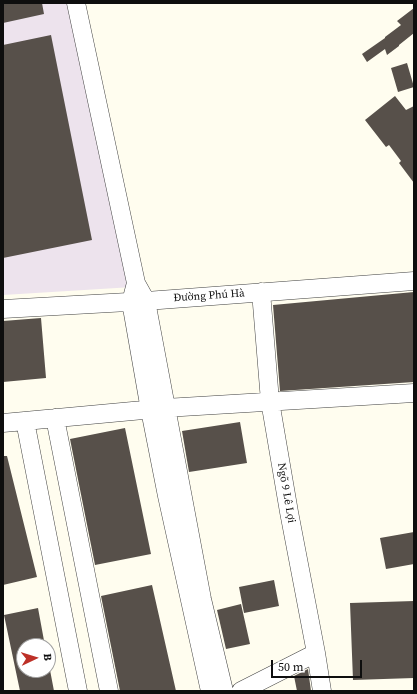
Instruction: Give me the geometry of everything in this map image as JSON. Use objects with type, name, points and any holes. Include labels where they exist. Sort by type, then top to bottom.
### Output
[{"type":"street","points":[[81,6],[136,283],[157,409],[169,504],[210,691]]},
{"type":"street","name":"Đường Phú Hà","points":[[3,309],[138,302],[414,281]]},
{"type":"street","name":"Ngõ 9 Lê Lợi","points":[[261,292],[270,401],[322,691]]},
{"type":"street","points":[[3,423],[157,409],[414,392]]},
{"type":"street","points":[[157,409],[224,691]]},
{"type":"street","points":[[55,418],[109,691]]},
{"type":"street","points":[[25,421],[78,691]]},
{"type":"street","points":[[241,691],[316,653]]},
{"type":"shaded area","points":[[3,3],[77,3],[133,287],[3,295]]},
{"type":"building","points":[[3,3],[42,3],[44,14],[3,23]]},
{"type":"building","points":[[414,8],[414,33],[387,55],[385,49],[367,62],[362,54],[401,25],[397,21]]},
{"type":"building","points":[[51,35],[92,240],[3,258],[3,45]]},
{"type":"building","points":[[407,63],[414,87],[398,92],[391,68]]},
{"type":"building","points":[[395,96],[406,110],[414,106],[414,183],[399,163],[401,161],[389,145],[386,147],[365,120]]},
{"type":"building","points":[[414,292],[414,382],[280,391],[273,305]]},
{"type":"building","points":[[41,318],[46,378],[3,382],[3,321]]},
{"type":"building","points":[[240,422],[247,463],[189,472],[182,431]]},
{"type":"building","points":[[125,428],[151,554],[95,565],[70,439]]},
{"type":"building","points":[[3,456],[7,456],[37,577],[3,585]]},
{"type":"building","points":[[414,532],[414,564],[386,569],[380,538]]},
{"type":"building","points":[[274,580],[279,606],[244,613],[239,587]]},
{"type":"building","points":[[152,585],[176,691],[120,691],[101,596]]},
{"type":"building","points":[[414,601],[414,678],[353,680],[350,603]]},
{"type":"building","points":[[241,604],[250,644],[226,649],[217,610]]},
{"type":"building","points":[[38,608],[44,638],[16,638],[16,672],[4,615]]},
{"type":"building","points":[[308,669],[311,691],[297,691],[294,676]]},
{"type":"building","points":[[17,678],[52,678],[54,691],[20,691]]}]
